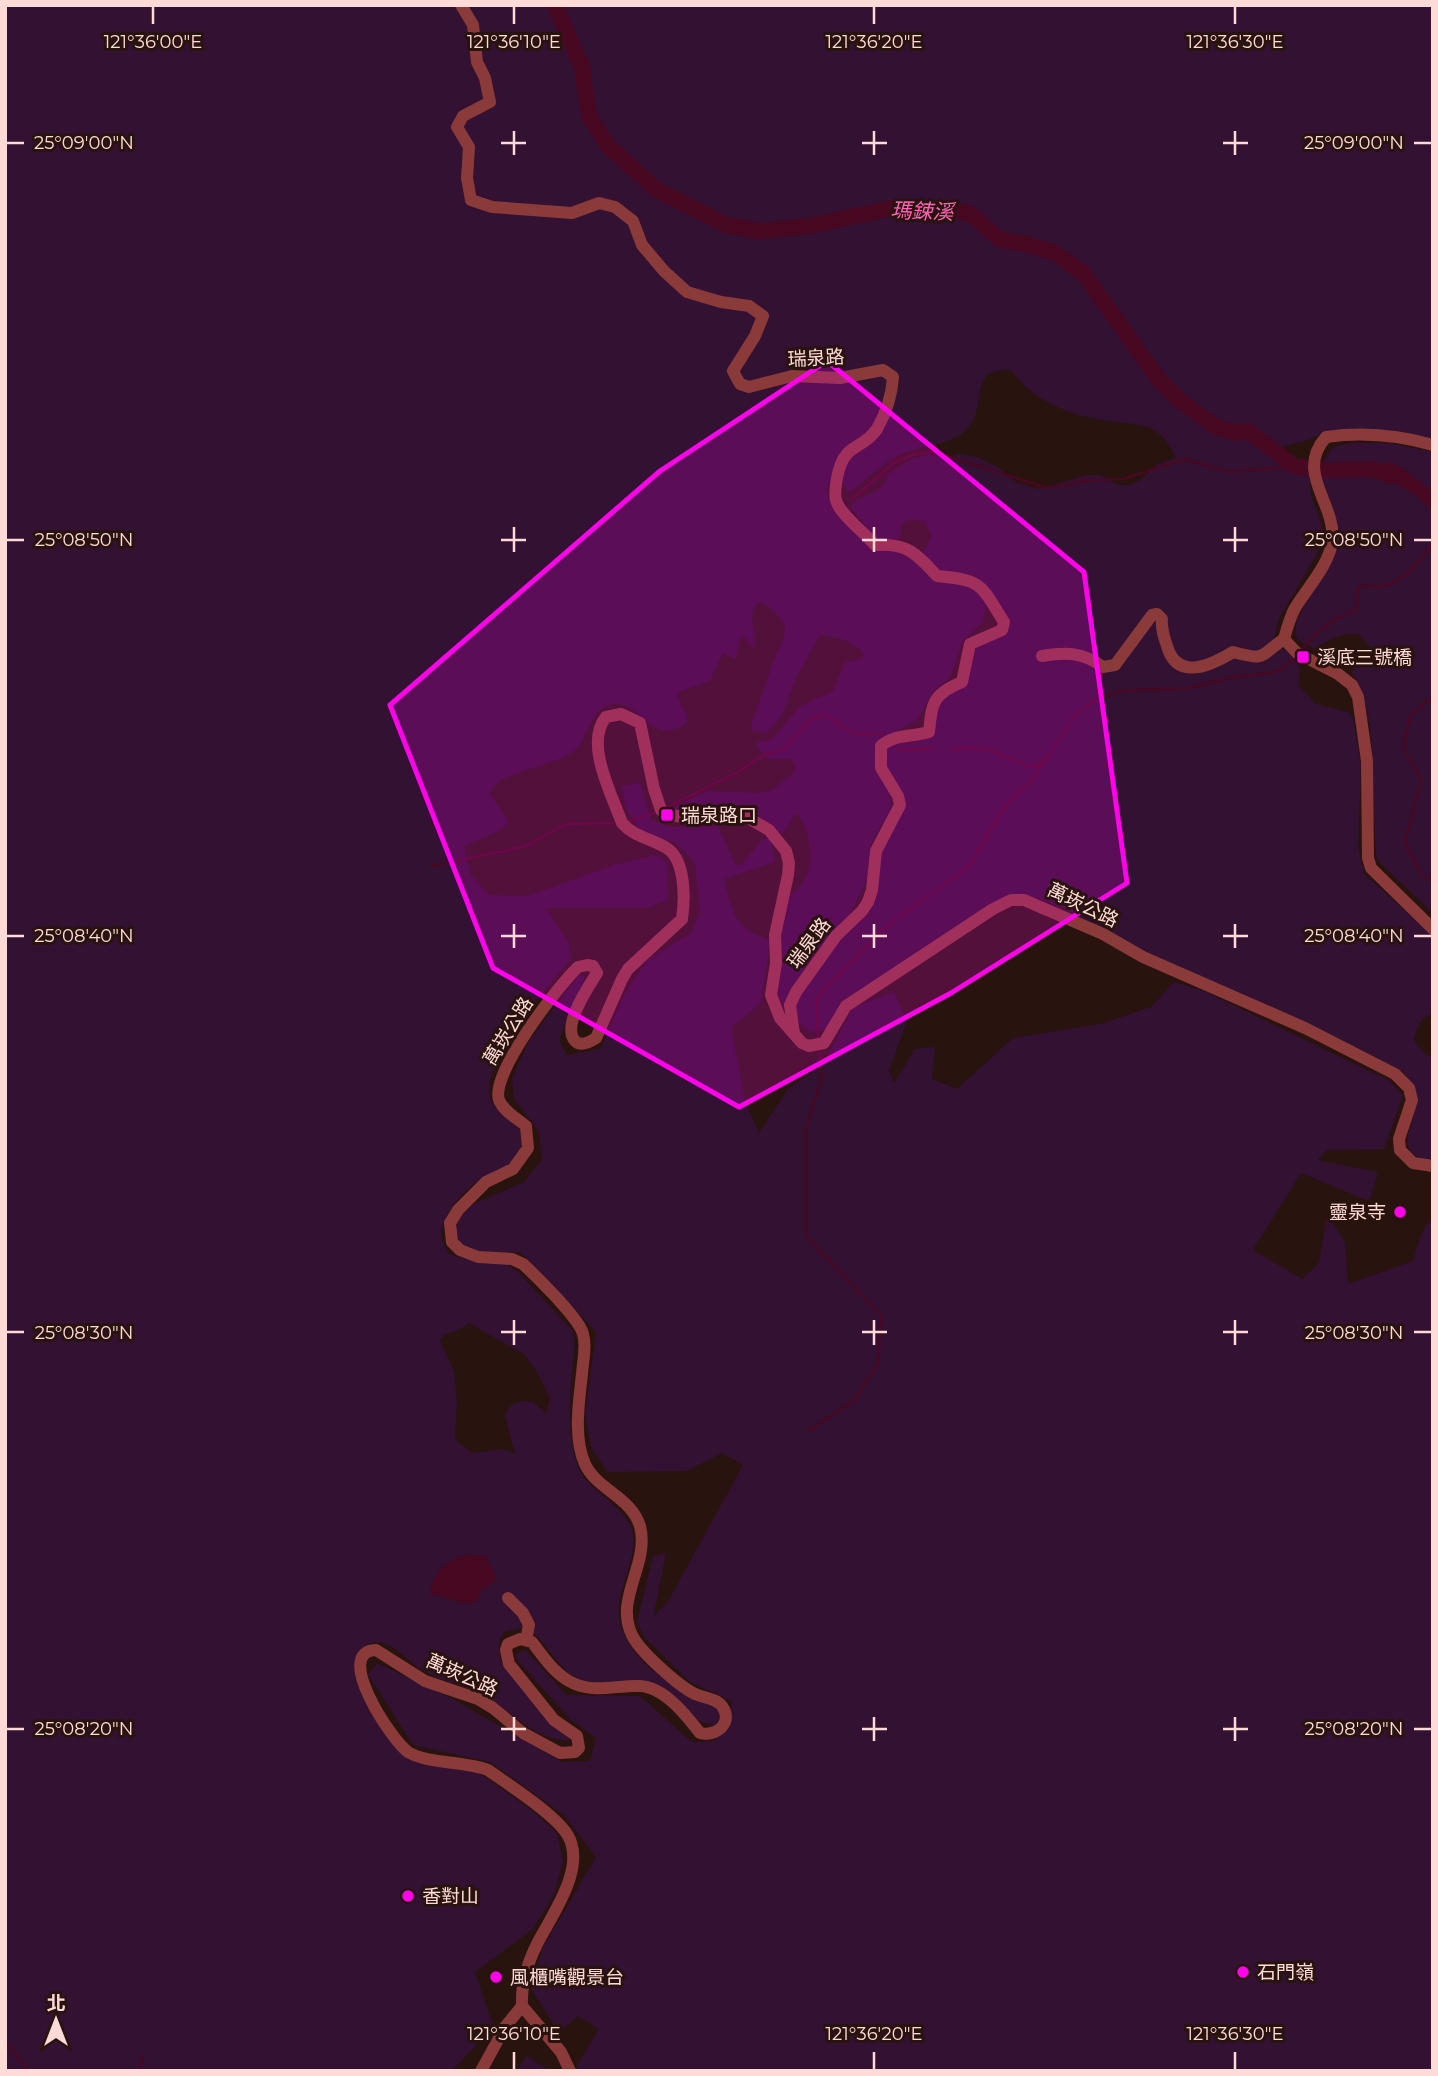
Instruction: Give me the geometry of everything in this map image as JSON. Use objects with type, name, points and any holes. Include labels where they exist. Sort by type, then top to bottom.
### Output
[{"type":"street","name":"瑞泉路","points":[[461,5],[473,25],[477,62],[485,78],[490,102],[463,116],[457,127],[469,147],[467,178],[471,200],[492,206],[572,213],[598,203],[615,207],[633,221],[642,245],[687,292],[749,306],[762,316],[755,336],[733,371],[740,384],[748,387],[792,376],[840,378],[883,370],[890,373],[893,377],[892,393],[877,429],[848,451],[840,462],[836,501],[844,514],[874,545],[904,546],[937,576],[965,578],[982,586],[1004,622],[1002,630],[970,644],[962,682],[938,694],[932,707],[929,732],[895,738],[881,746],[881,768],[898,796],[900,805],[876,851],[868,902],[836,936],[796,992],[790,1005],[794,1035]]},
{"type":"street","points":[[1042,656],[1068,652],[1092,658],[1103,667],[1115,665],[1152,615],[1157,614],[1162,619],[1161,627],[1170,658],[1179,666],[1191,668],[1211,664],[1234,652],[1262,657],[1284,639],[1293,611],[1325,561],[1332,541],[1331,523],[1318,490],[1314,459],[1317,447],[1326,437],[1352,434],[1405,438],[1433,446]]},
{"type":"street","points":[[1284,639],[1301,654],[1338,674],[1352,685],[1358,697],[1367,761],[1368,858],[1371,868],[1433,929]]},
{"type":"street","name":"萬崁公路","points":[[522,2006],[521,1991],[532,1955],[567,1886],[572,1864],[570,1842],[559,1826],[488,1770],[463,1763],[421,1757],[403,1748],[367,1696],[360,1668],[362,1659],[367,1652],[376,1650],[425,1681],[478,1699],[493,1707],[523,1733],[560,1753],[575,1752],[579,1748],[577,1736],[554,1720],[509,1664],[506,1650],[513,1640],[532,1642],[559,1675],[573,1683],[605,1690],[641,1686],[650,1688],[679,1709],[699,1733],[715,1733],[724,1724],[726,1716],[717,1702],[697,1695],[666,1673],[637,1644],[629,1629],[626,1613],[640,1547],[640,1526],[626,1504],[590,1474],[582,1457],[578,1434],[584,1349],[580,1327],[523,1264],[512,1259],[478,1257],[460,1251],[452,1242],[450,1231],[450,1223],[458,1210],[486,1182],[513,1169],[528,1148],[526,1126],[502,1107],[498,1092],[501,1076],[539,1013],[578,967],[593,967],[597,973],[577,1008],[571,1029],[574,1040],[578,1043],[591,1042],[596,1038],[628,969],[682,919],[685,888],[672,852],[630,832],[622,823],[598,749],[598,727],[606,717],[621,714],[640,723],[654,789],[661,810],[666,814],[688,818],[733,815],[748,818],[769,830],[786,850],[788,875],[775,935],[776,963],[771,995],[780,1018],[794,1035],[809,1045],[824,1043],[846,1006],[993,909],[1011,900],[1024,900],[1102,934],[1154,962],[1305,1028],[1395,1074],[1409,1088],[1412,1100],[1399,1139],[1400,1150],[1413,1163],[1433,1166]]},
{"type":"street","points":[[508,1598],[523,1613],[529,1625],[526,1640]]},
{"type":"street","points":[[481,2071],[505,2027],[522,2006],[561,2052],[570,2071]]},
{"type":"highlighted area","points":[[827,361],[1084,572],[1127,883],[951,993],[739,1107],[493,968],[390,705],[660,471]]},
{"type":"shaded area","points":[[5,5],[1433,5],[1433,440],[1356,429],[1329,431],[1284,446],[1292,457],[1309,463],[1311,494],[1321,525],[1322,538],[1317,554],[1279,618],[1274,638],[1281,648],[1300,660],[1299,686],[1316,704],[1348,712],[1353,718],[1361,766],[1358,847],[1364,874],[1433,935],[1433,1013],[1419,1024],[1414,1041],[1426,1055],[1433,1058],[1433,1160],[1419,1157],[1411,1152],[1408,1145],[1416,1098],[1412,1084],[1404,1073],[1309,1025],[1147,955],[1059,907],[1028,896],[1002,898],[881,976],[850,998],[824,1030],[811,1031],[801,1024],[796,1010],[799,994],[808,978],[870,907],[876,894],[882,850],[902,807],[900,791],[885,767],[885,748],[895,742],[931,734],[937,706],[943,696],[965,685],[974,652],[1004,632],[1008,618],[984,583],[967,576],[938,573],[922,555],[932,536],[925,522],[911,519],[903,523],[899,539],[876,539],[851,508],[853,502],[876,491],[884,484],[887,475],[898,467],[929,454],[943,458],[958,454],[977,457],[998,467],[1017,483],[1039,489],[1087,475],[1101,475],[1118,485],[1129,485],[1142,479],[1157,464],[1176,458],[1166,441],[1152,429],[1068,412],[1031,391],[1011,370],[988,375],[980,391],[973,421],[959,436],[895,458],[849,493],[843,482],[829,482],[827,491],[834,510],[872,548],[889,548],[905,553],[937,579],[957,581],[977,589],[986,605],[982,623],[962,642],[948,679],[933,692],[917,720],[879,741],[875,754],[881,780],[890,793],[891,804],[889,813],[871,844],[867,878],[851,913],[798,979],[785,1009],[777,985],[777,954],[786,896],[804,881],[808,870],[810,847],[804,824],[798,814],[795,815],[783,833],[777,833],[763,820],[738,812],[672,815],[670,809],[707,791],[760,793],[772,790],[794,773],[792,759],[769,759],[760,751],[756,742],[772,739],[800,706],[833,691],[845,662],[861,659],[863,654],[850,643],[820,635],[795,680],[778,721],[765,733],[752,731],[751,726],[784,637],[785,625],[770,608],[758,602],[754,607],[752,619],[753,649],[745,638],[740,636],[736,659],[723,653],[710,681],[678,692],[687,723],[675,729],[656,728],[625,706],[608,705],[596,715],[580,744],[571,753],[499,782],[489,793],[509,822],[499,831],[464,846],[471,875],[489,895],[527,896],[617,864],[657,855],[667,863],[668,900],[648,908],[546,908],[569,944],[571,959],[508,1040],[491,1075],[489,1090],[496,1108],[518,1128],[521,1144],[509,1164],[481,1179],[453,1205],[444,1223],[442,1240],[449,1254],[483,1264],[506,1264],[517,1271],[573,1331],[570,1422],[575,1458],[584,1477],[623,1515],[634,1540],[620,1597],[618,1613],[621,1628],[628,1642],[649,1667],[689,1695],[718,1707],[720,1719],[714,1725],[705,1723],[668,1695],[651,1686],[580,1679],[565,1669],[525,1627],[504,1632],[499,1640],[500,1659],[545,1715],[571,1736],[570,1740],[557,1739],[534,1730],[482,1695],[422,1670],[387,1644],[370,1644],[360,1652],[357,1669],[361,1689],[395,1747],[409,1759],[473,1769],[533,1811],[557,1833],[563,1861],[554,1895],[533,1929],[475,1972],[493,2026],[452,2071],[5,2071]],"holes":[[[469,1323],[525,1355],[550,1398],[546,1414],[533,1402],[516,1403],[508,1410],[505,1415],[515,1454],[503,1449],[472,1453],[458,1442],[455,1436],[457,1401],[454,1372],[440,1340],[445,1334],[457,1331]],[[485,1555],[497,1579],[481,1591],[476,1603],[460,1602],[431,1594],[436,1576],[450,1562],[461,1556]]]},
{"type":"shaded area","points":[[1353,443],[1389,443],[1433,452],[1433,492],[1398,465],[1386,477],[1415,495],[1433,511],[1433,913],[1380,863],[1376,854],[1370,726],[1364,698],[1351,672],[1368,651],[1369,645],[1358,634],[1351,634],[1335,637],[1315,649],[1298,640],[1295,633],[1297,620],[1336,541],[1323,494],[1322,468],[1325,457],[1334,448]]},
{"type":"shaded area","points":[[1387,462],[1398,465],[1433,492],[1433,511],[1415,495],[1373,469]]},
{"type":"shaded area","points":[[640,783],[651,820],[670,827],[718,826],[735,864],[741,865],[762,840],[771,838],[775,862],[724,879],[736,918],[748,930],[770,940],[761,1003],[731,1027],[745,1101],[759,1133],[788,1089],[824,1063],[853,1007],[894,992],[907,1021],[889,1071],[894,1083],[915,1049],[935,1047],[932,1079],[957,1089],[1013,1038],[1101,1024],[1151,1007],[1174,982],[1204,991],[1388,1080],[1403,1095],[1384,1149],[1327,1150],[1317,1160],[1378,1172],[1369,1201],[1301,1173],[1253,1250],[1302,1279],[1319,1263],[1327,1215],[1345,1242],[1348,1284],[1413,1261],[1421,1234],[1433,1216],[1433,2071],[577,2071],[578,2064],[599,2029],[578,2016],[559,2032],[531,1989],[542,1949],[596,1857],[564,1815],[490,1762],[413,1745],[368,1674],[377,1663],[451,1698],[562,1762],[590,1761],[596,1738],[570,1719],[519,1662],[515,1654],[526,1650],[566,1695],[640,1696],[692,1742],[713,1741],[729,1727],[732,1701],[690,1682],[645,1638],[637,1622],[653,1556],[666,1553],[653,1618],[670,1598],[743,1465],[722,1453],[687,1471],[607,1472],[591,1447],[585,1413],[596,1332],[520,1252],[465,1254],[455,1243],[458,1218],[473,1204],[524,1182],[542,1160],[539,1131],[514,1099],[512,1078],[529,1041],[579,974],[585,977],[559,1040],[567,1055],[600,1049],[624,995],[647,960],[691,933],[700,913],[695,863],[676,843],[640,831],[626,808],[621,786]]},
{"type":"shaded area","points":[[485,1555],[497,1579],[481,1591],[476,1603],[460,1602],[431,1594],[436,1576],[451,1561],[462,1556]]},
{"type":"shaded area","points":[[527,2056],[550,2071],[516,2071]]},
{"type":"waterway","name":"瑪鋉溪","points":[[555,5],[582,67],[589,116],[608,146],[657,190],[726,225],[760,231],[809,226],[892,208],[930,208],[969,213],[1001,240],[1055,253],[1083,273],[1159,380],[1179,400],[1216,427],[1237,433],[1248,431],[1294,466],[1327,470],[1373,469],[1391,476]]},
{"type":"waterway","points":[[852,499],[895,462],[915,454],[935,452],[1047,488],[1091,480],[1124,479],[1184,459],[1230,472],[1294,466]]},
{"type":"waterway","points":[[1302,650],[1313,636],[1326,626],[1356,610],[1358,587],[1381,587],[1398,579],[1418,562],[1433,542]]},
{"type":"waterway","points":[[818,1037],[816,998],[886,927],[969,866],[1007,803],[1027,786],[1077,713],[1094,701],[1119,691],[1188,688],[1235,677],[1276,672],[1296,658]]},
{"type":"waterway","points":[[1433,696],[1411,714],[1403,747],[1421,779],[1405,842],[1422,876],[1433,882]]},
{"type":"waterway","points":[[668,807],[738,772],[765,754],[783,750],[811,719],[824,714],[854,733],[882,735]]},
{"type":"waterway","points":[[893,744],[897,749],[930,749]]},
{"type":"waterway","points":[[952,748],[985,748],[1030,767],[1045,761]]},
{"type":"waterway","points":[[629,821],[654,813]]},
{"type":"waterway","points":[[432,866],[526,846],[566,824],[614,823]]},
{"type":"waterway","points":[[808,1431],[853,1401],[878,1364],[881,1315],[806,1236],[806,1130],[821,1081],[820,1053]]},
{"type":"waterway","points":[[5,2041],[28,2071]]},
{"type":"waterway","points":[[139,2071],[143,2056]]},
{"type":"place","name":"溪底三號橋","points":[[1303,657]]},
{"type":"place","name":"瑞泉路口","points":[[667,815]]},
{"type":"place","name":"靈泉寺","points":[[1400,1212]]},
{"type":"place","name":"香對山","points":[[408,1896]]},
{"type":"place","name":"石門嶺","points":[[1243,1972]]},
{"type":"place","name":"風櫃嘴觀景台","points":[[496,1977]]}]
